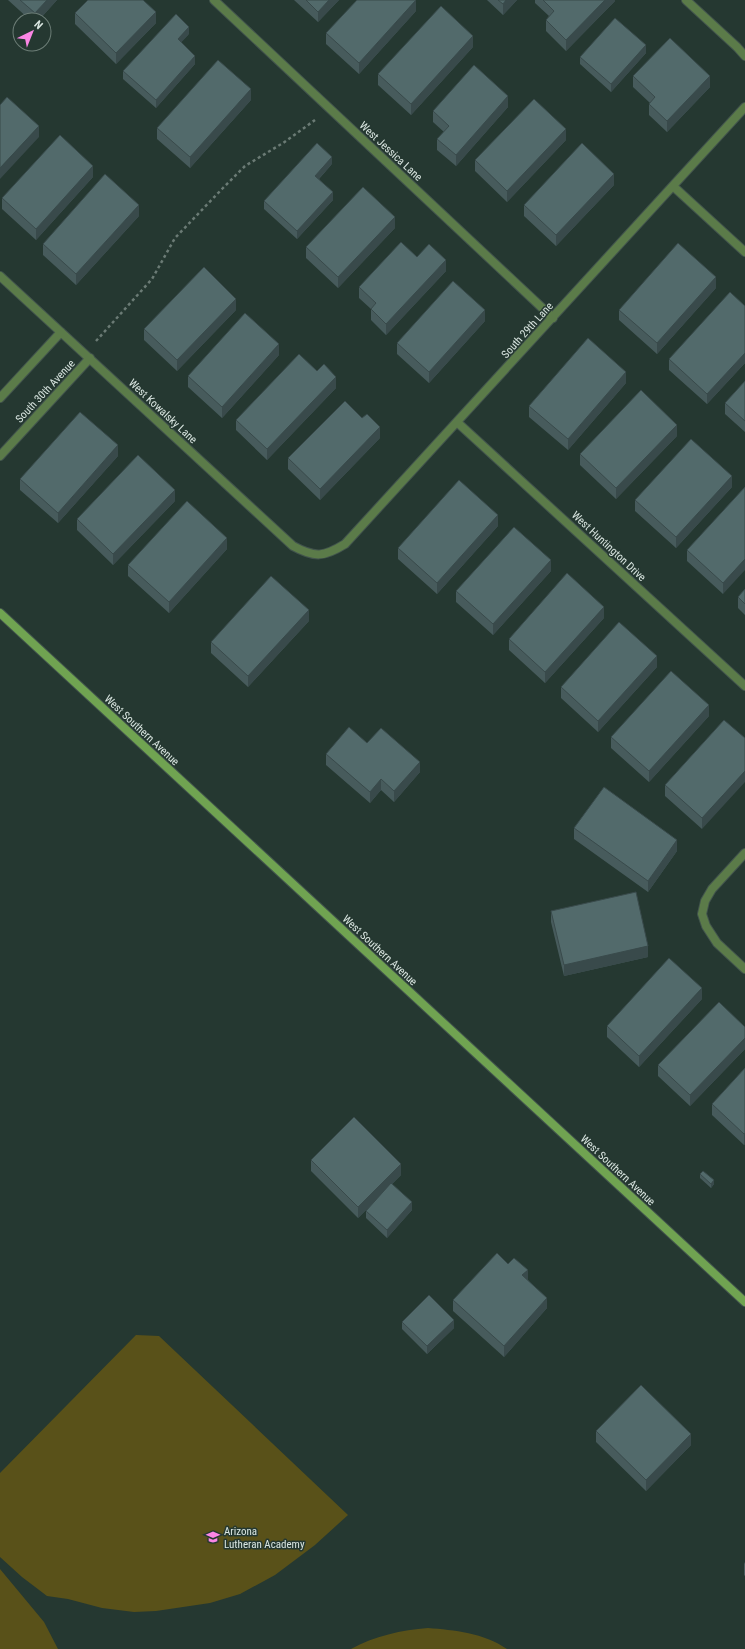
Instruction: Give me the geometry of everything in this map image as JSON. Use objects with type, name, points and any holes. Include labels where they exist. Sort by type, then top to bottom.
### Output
[{"type":"main road","name":"West Southern Avenue","points":[[0,613],[745,1302]]},
{"type":"street","name":"West Jessica Lane","points":[[214,0],[553,318]]},
{"type":"street","points":[[686,0],[745,56]]},
{"type":"street","name":"South 29th Lane","points":[[316,555],[331,553],[345,544],[674,187],[745,107]]},
{"type":"street","points":[[674,187],[745,252]]},
{"type":"street","name":"West Kowalsky Lane","points":[[0,276],[293,546],[304,552],[316,555]]},
{"type":"street","points":[[0,398],[61,332]]},
{"type":"street","name":"South 30th Avenue","points":[[0,456],[87,356]]},
{"type":"street","name":"West Huntington Drive","points":[[458,422],[745,686]]},
{"type":"street","points":[[745,853],[712,889],[705,901],[702,914],[706,926],[717,943],[745,969]]},
{"type":"path","points":[[87,356],[152,279],[175,238],[222,189],[245,166],[312,123],[329,107]]},
{"type":"shaded area","points":[[136,1335],[159,1336],[348,1515],[315,1545],[275,1575],[240,1594],[210,1603],[156,1611],[134,1612],[102,1608],[68,1599],[47,1596],[22,1577],[0,1557],[0,1473]]},
{"type":"shaded area","points":[[0,1569],[44,1622],[58,1649],[0,1649]]},
{"type":"shaded area","points":[[428,1628],[469,1633],[489,1639],[507,1649],[351,1649],[360,1644],[388,1634]]},
{"type":"building","points":[[20,0],[47,0],[36,12],[34,12]]},
{"type":"building","points":[[88,0],[143,0],[156,12],[116,53],[75,13]]},
{"type":"building","points":[[306,0],[329,0],[318,12]]},
{"type":"building","points":[[357,0],[416,0],[359,63],[326,33]]},
{"type":"building","points":[[498,0],[506,0],[503,4]]},
{"type":"building","points":[[543,0],[605,0],[566,40],[546,20],[554,11]]},
{"type":"building","points":[[441,6],[473,36],[411,104],[378,74]]},
{"type":"building","points":[[176,14],[189,27],[178,39],[195,56],[156,100],[123,71]]},
{"type":"building","points":[[615,18],[646,45],[611,84],[580,57]]},
{"type":"building","points":[[670,38],[710,76],[667,121],[649,104],[655,97],[633,76]]},
{"type":"building","points":[[218,60],[251,89],[190,157],[157,128]]},
{"type":"building","points":[[474,65],[508,96],[456,155],[437,139],[449,126],[433,111]]},
{"type":"building","points":[[7,97],[39,126],[0,168],[0,105]]},
{"type":"building","points":[[534,99],[566,129],[507,191],[475,160]]},
{"type":"building","points":[[60,135],[93,166],[36,229],[2,198]]},
{"type":"building","points":[[317,143],[332,157],[315,176],[333,192],[297,231],[264,201]]},
{"type":"building","points":[[582,143],[614,174],[556,235],[524,205]]},
{"type":"building","points":[[105,174],[139,205],[76,274],[43,244]]},
{"type":"building","points":[[363,187],[395,217],[338,277],[306,247]]},
{"type":"building","points":[[401,242],[417,257],[429,244],[446,260],[386,324],[371,309],[376,303],[359,287]]},
{"type":"building","points":[[678,243],[716,277],[657,343],[619,310]]},
{"type":"building","points":[[204,267],[236,299],[177,360],[144,329]]},
{"type":"building","points":[[453,281],[485,310],[429,372],[397,343]]},
{"type":"building","points":[[730,292],[745,306],[745,353],[707,394],[669,359]]},
{"type":"building","points":[[245,313],[279,344],[222,407],[188,376]]},
{"type":"building","points":[[588,338],[626,372],[568,439],[529,406]]},
{"type":"building","points":[[299,354],[317,371],[324,364],[336,377],[267,449],[236,420]]},
{"type":"building","points":[[745,381],[745,421],[725,403]]},
{"type":"building","points":[[641,390],[677,425],[616,488],[580,454]]},
{"type":"building","points":[[345,401],[362,418],[367,414],[380,427],[320,489],[288,458]]},
{"type":"building","points":[[80,412],[118,445],[58,513],[20,479]]},
{"type":"building","points":[[691,439],[732,476],[676,537],[635,500]]},
{"type":"building","points":[[138,455],[175,490],[113,554],[77,519]]},
{"type":"building","points":[[459,480],[498,515],[437,583],[398,548]]},
{"type":"building","points":[[745,487],[745,559],[723,583],[687,550]]},
{"type":"building","points":[[187,501],[227,538],[169,602],[128,565]]},
{"type":"building","points":[[514,527],[551,560],[493,624],[456,591]]},
{"type":"building","points":[[567,573],[604,607],[545,672],[509,639]]},
{"type":"building","points":[[271,576],[309,610],[248,676],[211,642]]},
{"type":"building","points":[[745,589],[745,604],[738,597]]},
{"type":"building","points":[[619,622],[657,656],[598,721],[561,687]]},
{"type":"building","points":[[671,671],[709,705],[649,771],[611,737]]},
{"type":"building","points":[[724,720],[745,738],[745,771],[702,818],[665,785]]},
{"type":"building","points":[[349,727],[367,743],[381,728],[420,762],[394,791],[381,779],[370,792],[326,754]]},
{"type":"building","points":[[604,787],[677,840],[648,881],[574,828]]},
{"type":"building","points":[[636,892],[648,946],[564,965],[551,911]]},
{"type":"building","points":[[669,958],[702,988],[639,1056],[607,1026]]},
{"type":"building","points":[[719,1002],[745,1027],[745,1038],[690,1095],[658,1065]]},
{"type":"building","points":[[745,1068],[745,1133],[744,1134],[712,1104]]},
{"type":"building","points":[[354,1117],[401,1164],[358,1207],[311,1160]]},
{"type":"building","points":[[703,1171],[714,1180],[711,1184],[700,1174]]},
{"type":"building","points":[[391,1183],[412,1202],[387,1230],[366,1211]]},
{"type":"building","points":[[497,1253],[508,1264],[514,1258],[528,1270],[522,1275],[547,1298],[504,1346],[453,1300]]},
{"type":"building","points":[[429,1295],[454,1320],[427,1346],[402,1322]]},
{"type":"building","points":[[641,1385],[691,1434],[646,1480],[596,1431]]},
{"type":"place","name":"Arizona Lutheran Academy","points":[[213,1537]]}]
